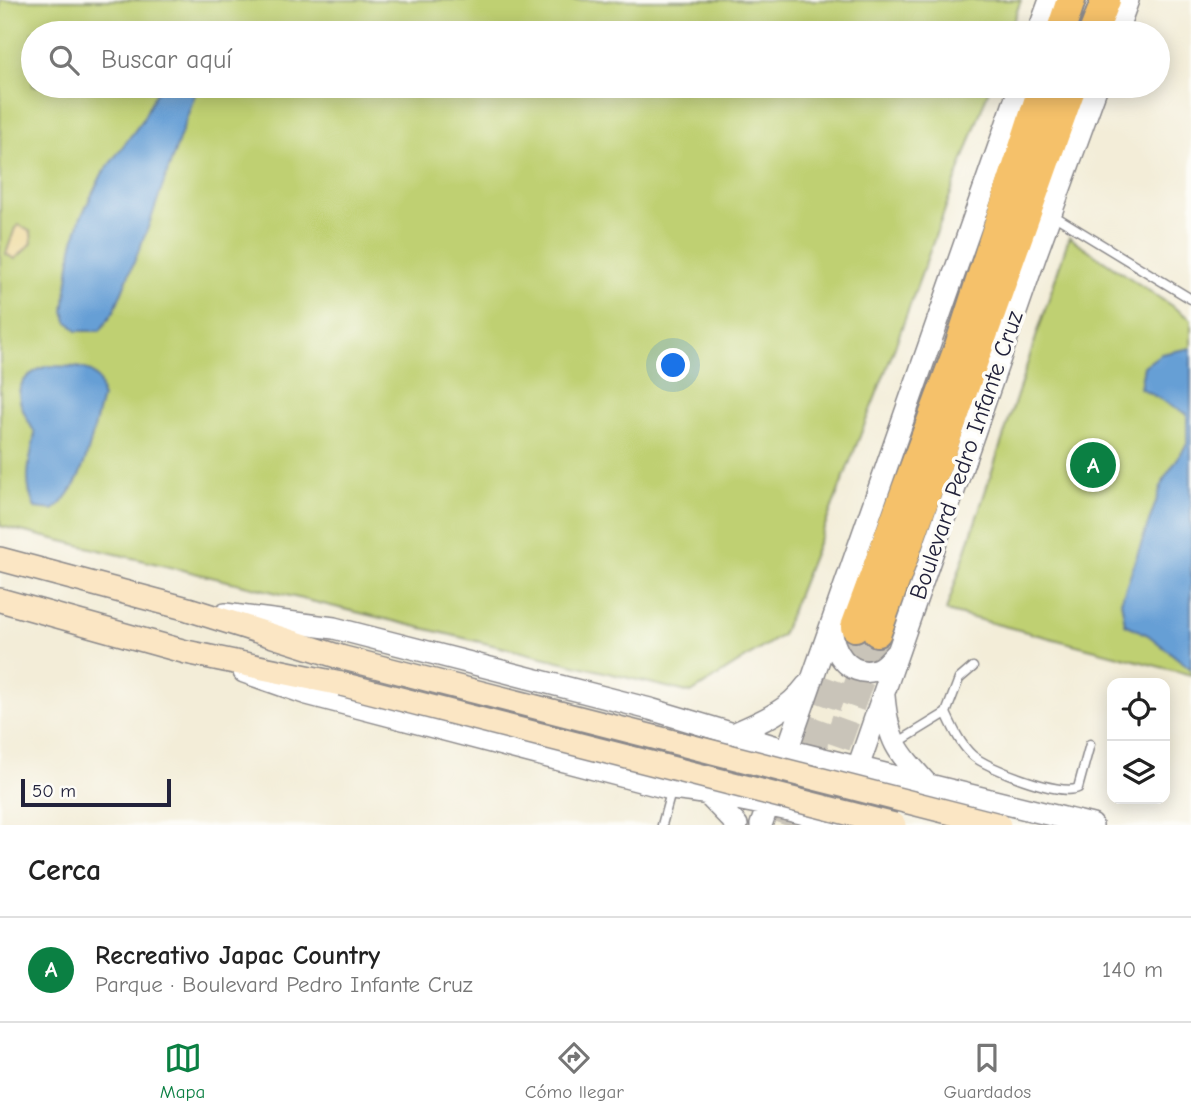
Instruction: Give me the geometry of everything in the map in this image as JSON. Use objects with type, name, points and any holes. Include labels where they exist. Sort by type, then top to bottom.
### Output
[{"type":"highway","points":[[1064,21],[1070,0]]},
{"type":"highway","points":[[1098,21],[1106,0]]},
{"type":"highway","name":"Boulevard Pedro Infante Cruz","points":[[865,633],[1039,98]]},
{"type":"highway","name":"Boulevard Pedro Infante Cruz","points":[[865,633],[1067,98]]},
{"type":"main road","points":[[0,559],[188,609],[340,657],[999,825]]},
{"type":"main road","points":[[0,600],[186,652],[341,684],[894,825]]},
{"type":"street","points":[[1042,21],[1050,0]]},
{"type":"street","points":[[1120,21],[1128,0]]},
{"type":"street","name":"Boulevard Pedro Infante Cruz","points":[[842,824],[884,691],[865,633],[1017,98]]},
{"type":"street","name":"Boulevard Pedro Infante Cruz","points":[[764,815],[817,664],[865,633],[1051,214],[1093,98]]},
{"type":"street","points":[[188,609],[334,628],[650,709],[787,750],[1092,825]]},
{"type":"street","points":[[186,652],[307,694],[671,789],[706,793],[764,815],[842,824]]},
{"type":"street","points":[[733,734],[763,721],[792,702],[806,687],[817,664]]},
{"type":"street","points":[[884,691],[890,737],[902,757],[928,785]]},
{"type":"street","points":[[706,793],[737,825]]},
{"type":"lane","points":[[1051,214],[1191,299]]},
{"type":"lane","points":[[895,745],[946,713],[959,678],[973,667]]},
{"type":"lane","points":[[946,713],[970,754],[982,763],[1061,790],[1072,791],[1078,788],[1090,744]]},
{"type":"lane","points":[[662,825],[671,789]]},
{"type":"green space","points":[[0,0],[1021,0],[1013,21],[21,21],[21,98],[986,98],[893,352],[782,635],[691,693],[0,526]]},
{"type":"green space","points":[[1069,237],[1191,319],[1191,675],[946,611]]},
{"type":"sand","points":[[19,225],[31,232],[32,243],[15,259],[6,254],[15,228]]},
{"type":"water","points":[[153,98],[194,98],[146,233],[114,311],[100,331],[77,331],[67,321],[64,311],[72,248],[80,219],[102,174],[142,121]]},
{"type":"water","points":[[1191,348],[1191,669],[1148,635],[1125,624],[1121,601],[1164,479],[1187,444],[1187,414],[1140,388],[1144,366],[1161,354]]},
{"type":"water","points":[[47,366],[76,367],[91,372],[97,378],[102,397],[80,474],[64,500],[53,510],[35,508],[31,498],[28,471],[35,433],[24,412],[19,394],[25,379]]},
{"type":"tunnel","points":[[784,825],[855,627]]},
{"type":"tunnel","points":[[808,825],[877,632]]},
{"type":"place","name":"Recreativo Japac Country","points":[[1093,465]]}]
